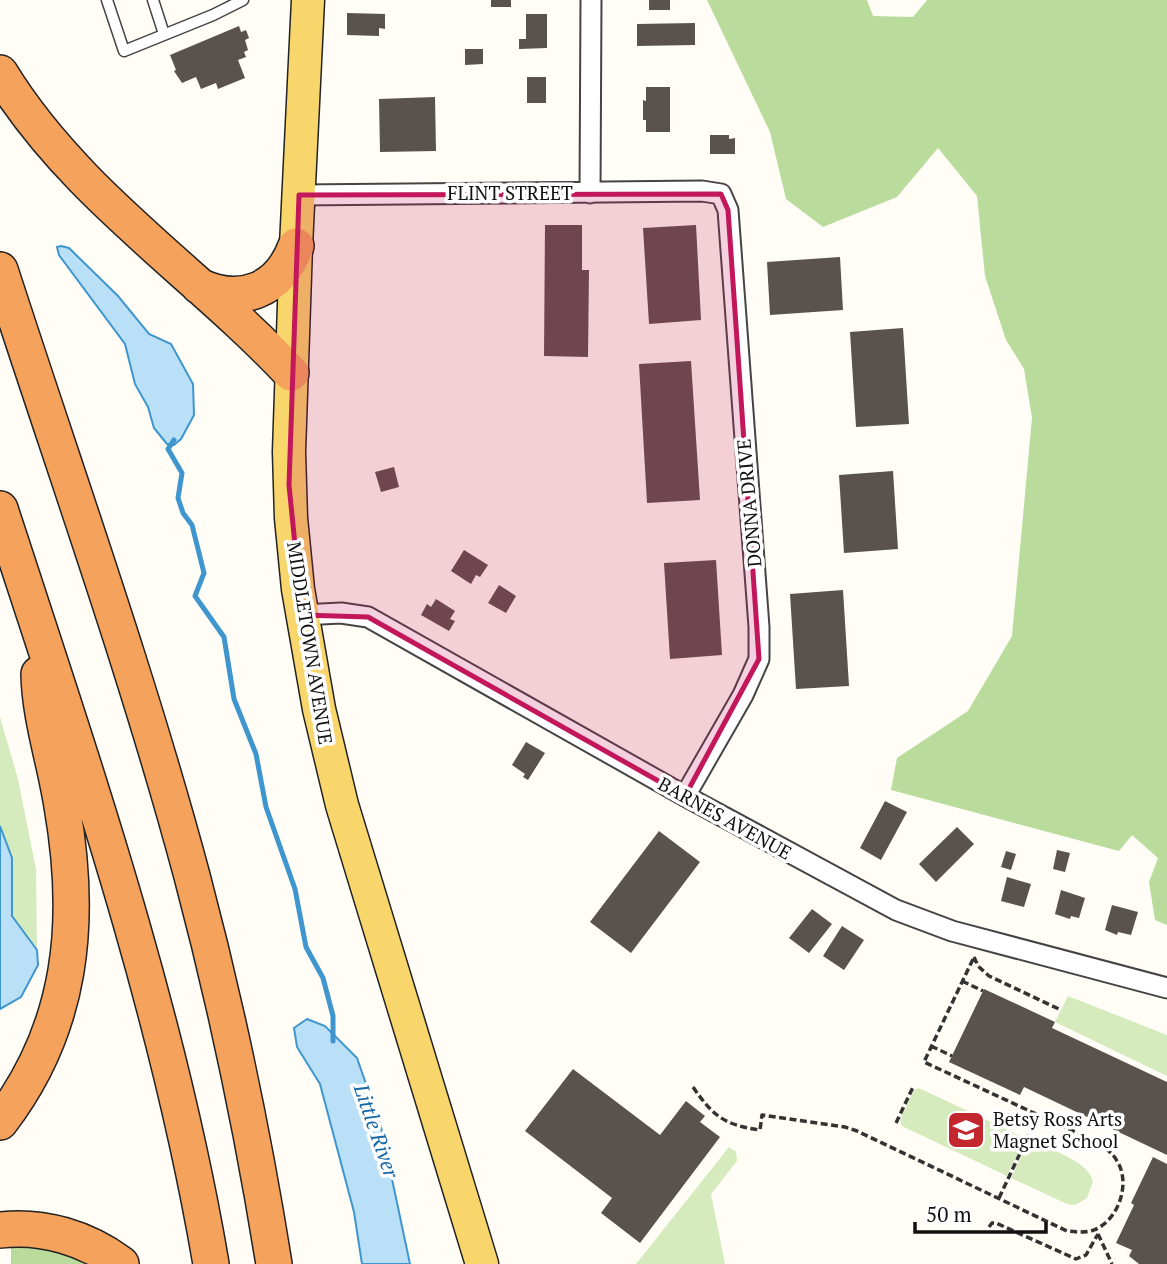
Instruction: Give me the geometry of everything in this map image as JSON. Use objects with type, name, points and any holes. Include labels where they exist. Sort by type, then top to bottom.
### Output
[{"type":"highway","points":[[0,73],[42,132],[80,175],[291,373]]},
{"type":"highway","points":[[199,286],[228,296],[256,291],[280,273],[296,246]]},
{"type":"highway","points":[[0,270],[145,715],[192,876],[239,1073],[274,1264]]},
{"type":"highway","points":[[0,509],[111,855],[154,1003],[188,1144],[211,1264]]},
{"type":"highway","points":[[0,1122],[27,1083],[48,1041],[62,996],[70,942],[71,888],[67,836],[41,706],[41,636]]},
{"type":"highway","points":[[0,1230],[27,1229],[56,1233],[87,1244],[121,1264]]},
{"type":"main road","name":"MIDDLETOWN AVENUE","points":[[308,0],[291,373],[290,507],[302,615],[318,709],[342,805],[482,1264]]},
{"type":"street","points":[[590,193],[591,0]]},
{"type":"street","name":"FLINT STREET","points":[[299,195],[702,191],[721,194]]},
{"type":"street","name":"DONNA DRIVE","points":[[685,796],[743,695],[759,659],[759,627],[728,210],[721,194]]},
{"type":"street","name":"BARNES AVENUE","points":[[302,615],[341,613],[368,617],[685,796],[896,910],[952,931],[1167,988]]},
{"type":"lane","points":[[107,0],[124,51],[214,15],[243,0]]},
{"type":"lane","points":[[153,0],[164,34]]},
{"type":"path","points":[[989,1227],[996,1223],[1076,1259],[1086,1255],[1097,1232],[1109,1219],[1123,1192],[1124,1181],[1117,1159],[1099,1144],[924,1062],[974,957],[978,966],[989,976],[1061,1010]]},
{"type":"path","points":[[962,981],[983,991]]},
{"type":"path","points":[[931,1046],[952,1056]]},
{"type":"path","points":[[896,1124],[914,1085]]},
{"type":"path","points":[[693,1087],[707,1107],[733,1126],[760,1130],[762,1115],[845,1127],[1067,1231],[1097,1232]]},
{"type":"path","points":[[999,1198],[1038,1115]]},
{"type":"path","points":[[1097,1232],[1112,1264]]},
{"type":"highlighted area","points":[[721,194],[728,210],[759,659],[685,796],[368,617],[302,615],[289,485],[299,195]]},
{"type":"green space","points":[[707,0],[867,0],[873,16],[913,17],[927,0],[1167,0],[1167,925],[1155,920],[1149,882],[1158,858],[1132,835],[1119,851],[891,790],[897,758],[968,711],[1012,636],[1032,418],[1024,369],[1006,340],[985,276],[977,196],[938,148],[897,197],[823,227],[786,199],[770,132]]},
{"type":"green space","points":[[0,717],[18,779],[36,869],[37,950],[12,916],[12,858],[0,826]]},
{"type":"green space","points":[[1068,996],[1167,1035],[1167,1076],[1055,1022]]},
{"type":"green space","points":[[919,1088],[1025,1138],[1007,1176],[902,1126],[900,1120],[914,1090]]},
{"type":"green space","points":[[1029,1140],[1067,1156],[1084,1167],[1093,1182],[1087,1198],[1075,1205],[1067,1204],[1011,1178]]},
{"type":"green space","points":[[729,1147],[736,1152],[737,1161],[711,1194],[725,1264],[636,1264]]},
{"type":"green space","points":[[11,1241],[34,1241],[101,1264],[11,1264]]},
{"type":"water","points":[[57,247],[69,248],[118,296],[149,334],[171,344],[193,384],[194,415],[181,439],[174,445],[167,444],[154,428],[148,407],[135,384],[125,344],[59,255]]},
{"type":"water","points":[[0,826],[12,858],[12,916],[37,950],[38,965],[21,997],[0,1009]]},
{"type":"water","name":"Little River","points":[[307,1019],[325,1026],[357,1058],[381,1127],[410,1264],[362,1264],[354,1212],[320,1084],[297,1047],[294,1028]]},
{"type":"building","points":[[491,0],[511,0],[511,7],[491,7]]},
{"type":"building","points":[[649,0],[670,0],[670,10],[649,10]]},
{"type":"building","points":[[347,13],[385,14],[385,29],[379,28],[379,36],[347,35]]},
{"type":"building","points":[[526,14],[547,14],[547,48],[519,49],[519,39],[526,39]]},
{"type":"building","points":[[695,23],[695,45],[637,46],[637,24]]},
{"type":"building","points":[[239,26],[241,32],[246,30],[249,38],[245,40],[248,50],[244,52],[246,57],[238,60],[245,78],[218,89],[216,83],[201,89],[196,77],[182,83],[174,71],[176,70],[170,55]]},
{"type":"building","points":[[465,49],[483,49],[483,64],[465,65]]},
{"type":"building","points":[[527,77],[546,77],[546,103],[527,103]]},
{"type":"building","points":[[646,87],[670,87],[670,132],[646,132],[643,100],[646,101]]},
{"type":"building","points":[[435,97],[436,151],[380,152],[379,99]]},
{"type":"building","points":[[710,135],[729,135],[729,139],[735,138],[735,154],[710,154]]},
{"type":"building","points":[[545,225],[582,225],[582,270],[589,270],[588,357],[544,356]]},
{"type":"building","points":[[696,225],[701,320],[649,324],[643,228]]},
{"type":"building","points":[[840,257],[843,310],[770,315],[767,262]]},
{"type":"building","points":[[903,328],[909,424],[856,427],[850,332]]},
{"type":"building","points":[[691,361],[700,500],[647,503],[639,364]]},
{"type":"building","points":[[394,467],[399,487],[381,492],[375,472]]},
{"type":"building","points":[[893,471],[898,549],[844,553],[839,475]]},
{"type":"building","points":[[464,550],[488,565],[480,577],[476,575],[471,584],[451,571]]},
{"type":"building","points":[[716,560],[722,655],[670,659],[664,563]]},
{"type":"building","points":[[499,585],[516,596],[506,613],[488,603]]},
{"type":"building","points":[[843,590],[849,686],[796,689],[790,594]]},
{"type":"building","points":[[436,599],[455,611],[450,619],[455,621],[449,631],[421,615],[427,604],[431,607]]},
{"type":"building","points":[[526,742],[545,753],[528,780],[523,777],[525,774],[512,765]]},
{"type":"building","points":[[885,801],[907,812],[881,860],[860,848]]},
{"type":"building","points":[[957,827],[974,844],[936,882],[919,864]]},
{"type":"building","points":[[659,831],[700,862],[631,953],[590,922]]},
{"type":"building","points":[[1057,850],[1070,853],[1065,872],[1053,869]]},
{"type":"building","points":[[1006,851],[1016,854],[1011,870],[1001,867]]},
{"type":"building","points":[[1007,877],[1031,884],[1024,907],[1001,901]]},
{"type":"building","points":[[1061,890],[1085,898],[1079,918],[1071,916],[1070,919],[1055,914]]},
{"type":"building","points":[[1112,905],[1138,912],[1131,935],[1118,932],[1117,935],[1105,930]]},
{"type":"building","points":[[812,909],[832,924],[809,953],[789,938]]},
{"type":"building","points":[[842,926],[864,940],[844,970],[823,956]]},
{"type":"building","points":[[984,989],[1055,1022],[1052,1028],[1167,1082],[1167,1155],[1024,1087],[1020,1095],[949,1062]]},
{"type":"building","points":[[573,1069],[660,1135],[686,1101],[705,1116],[700,1122],[720,1137],[640,1243],[601,1213],[612,1198],[525,1131]]},
{"type":"building","points":[[1153,1157],[1167,1164],[1167,1264],[1139,1264],[1129,1256],[1132,1250],[1116,1243]]},
{"type":"waterway","points":[[174,440],[168,449],[182,473],[178,498],[183,513],[192,525],[204,573],[195,596],[224,637],[234,699],[256,754],[266,807],[295,889],[306,947],[323,978],[333,1016],[333,1041]]},
{"type":"place","name":"Betsy Ross Arts Magnet School","points":[[966,1130]]}]
